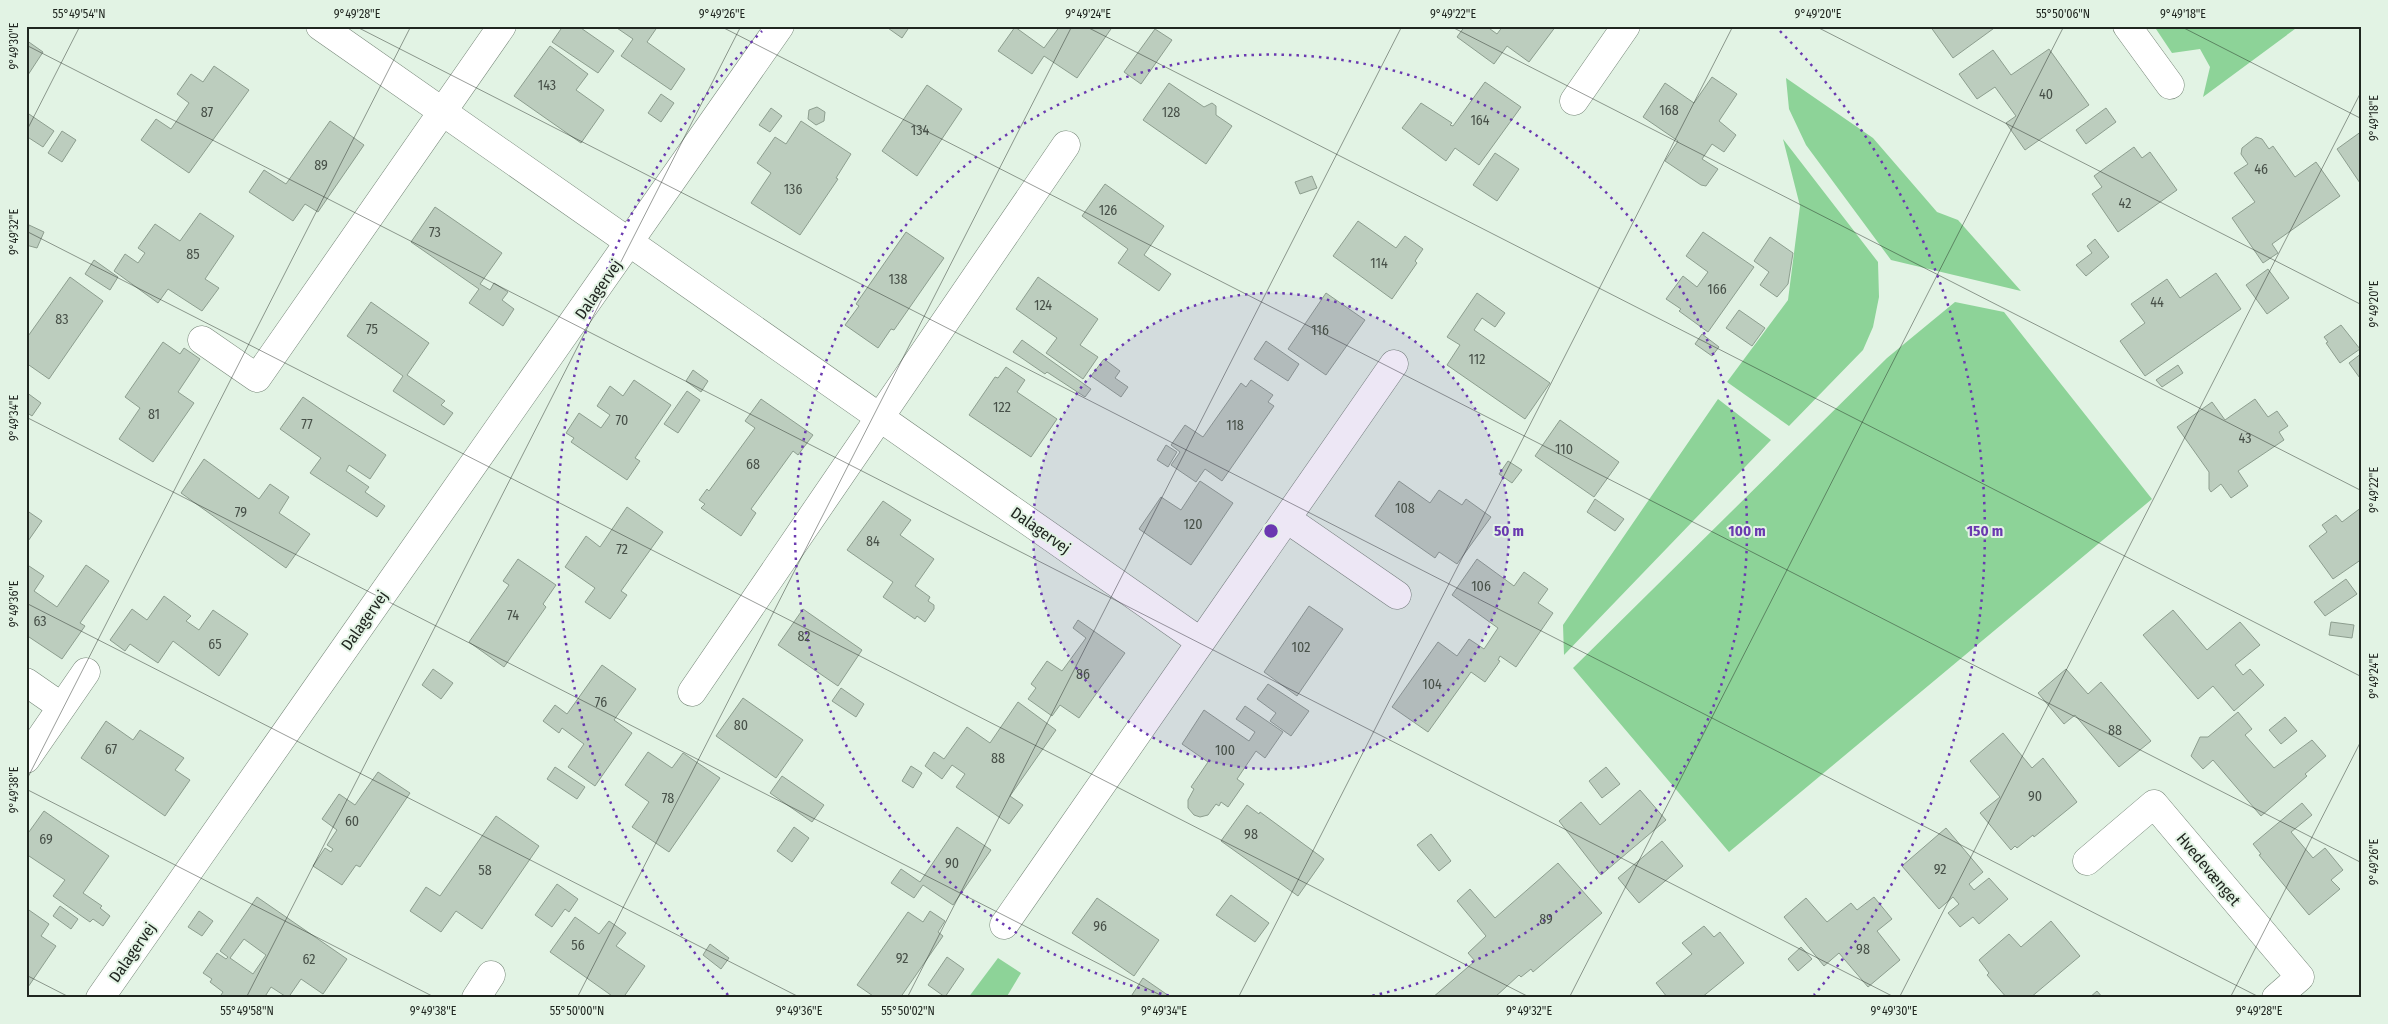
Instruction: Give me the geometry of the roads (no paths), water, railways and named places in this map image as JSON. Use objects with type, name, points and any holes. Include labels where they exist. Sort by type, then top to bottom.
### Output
[{"type":"street","name":"Dalagervej","points":[[320,26],[1201,642]]},
{"type":"street","points":[[202,340],[257,378],[502,26]]},
{"type":"street","name":"Dalagervej","points":[[100,998],[780,26]]},
{"type":"street","points":[[1574,101],[1626,26]]},
{"type":"street","points":[[2128,26],[2170,85]]},
{"type":"street","points":[[692,692],[1066,146]]},
{"type":"street","points":[[1004,925],[1394,364]]},
{"type":"street","points":[[1287,519],[1397,595]]},
{"type":"street","points":[[26,759],[86,672]]},
{"type":"street","points":[[26,682],[62,707]]},
{"type":"street","name":"Hvedevænget","points":[[2087,860],[2154,804],[2300,977],[2276,998]]},
{"type":"street","points":[[476,998],[491,975]]}]
